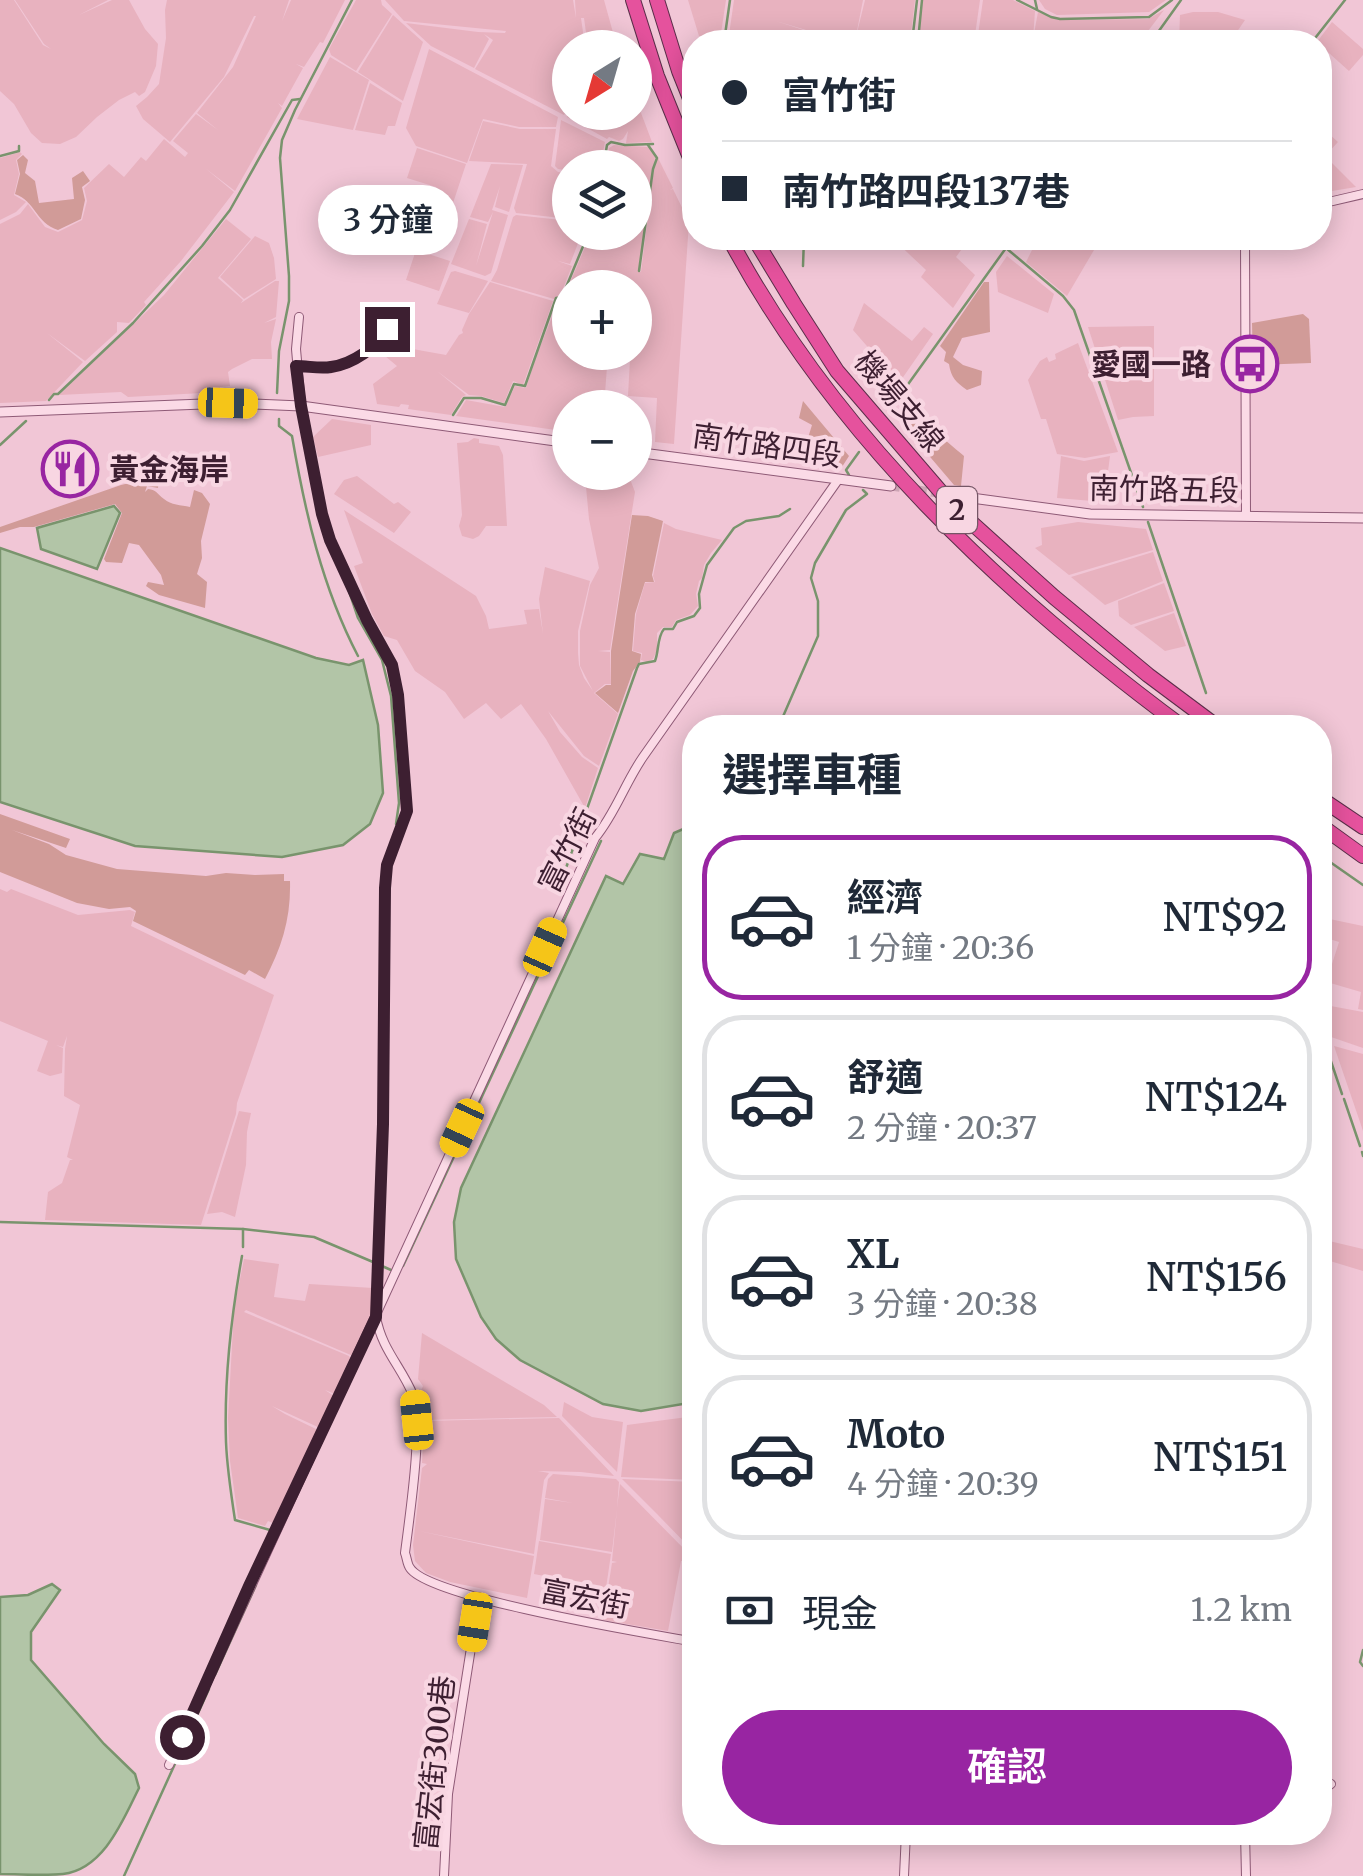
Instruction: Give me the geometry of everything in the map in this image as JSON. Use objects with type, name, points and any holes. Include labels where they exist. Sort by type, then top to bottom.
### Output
[{"type":"highway","points":[[632,0],[682,139]]},
{"type":"highway","points":[[657,0],[682,79]]},
{"type":"highway","name":"機場支線","points":[[736,250],[801,356],[865,439],[924,504],[1044,617],[1167,715]]},
{"type":"highway","name":"機場支線","points":[[761,250],[837,371],[953,506],[1108,642],[1202,715]]},
{"type":"highway","points":[[1332,806],[1363,827]]},
{"type":"highway","points":[[1332,834],[1363,856]]},
{"type":"street","points":[[1332,201],[1363,194]]},
{"type":"street","points":[[1245,250],[1246,516]]},
{"type":"street","name":"富宏街","points":[[299,318],[296,366],[322,514],[367,620],[392,665],[401,734],[407,811],[387,865],[385,888],[376,1317],[380,1337],[414,1397],[417,1420],[406,1553],[410,1569],[426,1581],[537,1613],[682,1640]]},
{"type":"street","points":[[296,366],[334,367],[364,353],[381,340],[387,329],[378,319]]},
{"type":"street","points":[[0,412],[228,403],[301,406],[552,441]]},
{"type":"street","name":"南竹路四段","points":[[652,454],[891,486]]},
{"type":"street","name":"富竹街","points":[[170,1765],[595,838],[643,757],[838,480]]},
{"type":"street","name":"南竹路五段","points":[[964,497],[1090,514],[1363,518]]},
{"type":"street","name":"富宏街300巷","points":[[444,1876],[448,1794],[479,1597]]},
{"type":"street","points":[[904,1876],[905,1845]]},
{"type":"street","points":[[1246,1845],[1246,1876]]},
{"type":"shaded area","points":[[0,0],[14,0],[43,45],[51,49],[15,0],[108,0],[79,15],[112,0],[129,0],[158,44],[156,66],[145,92],[119,100],[76,137],[60,144],[42,143],[0,91]]},
{"type":"shaded area","points":[[167,0],[289,0],[282,21],[291,0],[345,0],[323,43],[304,67],[296,64],[303,68],[282,106],[278,103],[282,108],[235,191],[205,168],[234,192],[144,302],[146,305],[129,323],[117,322],[117,332],[85,361],[47,333],[83,362],[46,401],[0,403],[0,224],[20,214],[28,204],[45,227],[58,232],[82,220],[87,201],[84,188],[109,164],[124,177],[141,157],[146,161],[164,139],[185,157],[188,153],[173,141],[196,114],[218,130],[197,113],[233,67],[256,16],[224,77],[170,142],[143,119],[136,106],[159,84]]},
{"type":"shaded area","points":[[356,0],[381,0],[392,14],[356,71],[331,55],[329,49]]},
{"type":"shaded area","points":[[385,0],[573,0],[576,18],[575,0],[604,0],[612,30],[586,30],[581,18],[583,30],[552,30],[552,109],[475,69],[493,40],[484,34],[489,39],[474,68],[431,46],[406,23],[478,32],[506,31],[404,21]]},
{"type":"shaded area","points":[[688,0],[726,0],[722,30],[697,30]]},
{"type":"shaded area","points":[[734,0],[863,0],[857,30],[806,30],[776,21],[803,30],[730,30]]},
{"type":"shaded area","points":[[865,0],[915,0],[911,30],[858,30]]},
{"type":"shaded area","points":[[922,0],[980,0],[976,30],[920,30]]},
{"type":"shaded area","points":[[983,0],[1013,0],[1035,11],[1034,30],[979,30]]},
{"type":"shaded area","points":[[1039,0],[1166,0],[1149,12],[1057,15],[1045,9]]},
{"type":"shaded area","points":[[1164,10],[1149,30],[1035,30],[1038,12],[1058,20],[1148,19]]},
{"type":"shaded area","points":[[1218,12],[1245,20],[1238,30],[1179,30],[1180,15]]},
{"type":"shaded area","points":[[393,15],[423,42],[403,101],[358,72]]},
{"type":"shaded area","points":[[1332,22],[1363,49],[1363,55],[1349,71],[1332,56],[1332,30],[1326,30]]},
{"type":"shaded area","points":[[429,49],[552,114],[552,127],[519,127],[483,119],[467,163],[416,146],[406,128]]},
{"type":"shaded area","points":[[330,57],[369,80],[353,130],[297,119]]},
{"type":"shaded area","points":[[370,83],[402,103],[395,126],[388,126],[385,135],[355,130]]},
{"type":"shaded area","points":[[483,121],[520,129],[556,130],[551,166],[552,217],[516,213],[514,208],[527,164],[469,161]]},
{"type":"shaded area","points":[[560,130],[581,130],[605,142],[603,150],[557,150]]},
{"type":"shaded area","points":[[591,130],[647,130],[652,142],[626,143],[628,131],[619,141]]},
{"type":"shaded area","points":[[614,145],[650,150],[609,150]]},
{"type":"shaded area","points":[[417,148],[466,164],[441,239],[422,233],[436,187],[407,178]]},
{"type":"shaded area","points":[[20,152],[14,195],[26,202],[0,220],[0,158]]},
{"type":"shaded area","points":[[23,155],[28,160],[25,173],[35,181],[39,203],[74,199],[72,178],[83,171],[90,181],[82,187],[85,200],[81,219],[58,230],[15,194],[20,174],[17,160]]},
{"type":"shaded area","points":[[658,158],[673,188],[670,190],[673,189],[682,208],[682,250],[687,250],[674,444],[655,442],[657,398],[652,398],[652,390],[628,390],[629,370],[652,370],[652,270],[641,270],[644,250],[652,250],[652,184]]},
{"type":"shaded area","points":[[1332,163],[1356,187],[1332,191]]},
{"type":"shaded area","points":[[491,164],[523,165],[509,212],[495,207],[500,186],[492,210],[508,215],[491,273],[485,276],[451,264],[469,219],[487,224],[476,266],[493,212],[488,222],[470,217]]},
{"type":"shaded area","points":[[513,217],[552,219],[552,250],[575,250],[570,264],[558,261],[572,266],[570,270],[552,270],[552,298],[491,281]]},
{"type":"shaded area","points":[[226,219],[251,239],[218,278],[243,300],[241,303],[279,281],[276,317],[264,323],[276,319],[272,359],[252,359],[232,369],[228,372],[230,386],[220,387],[221,392],[128,397],[121,392],[59,395],[164,295]]},
{"type":"shaded area","points":[[255,236],[269,243],[276,279],[244,299],[220,277]]},
{"type":"shaded area","points":[[416,250],[450,261],[439,291],[406,280]]},
{"type":"shaded area","points":[[584,250],[641,250],[638,270],[575,270]]},
{"type":"shaded area","points":[[905,250],[961,250],[956,257],[975,275],[953,308],[921,277],[926,270]]},
{"type":"shaded area","points":[[1032,250],[1094,250],[1067,296],[1026,262]]},
{"type":"shaded area","points":[[1007,256],[1054,294],[1048,313],[998,292],[996,272]]},
{"type":"shaded area","points":[[451,272],[488,281],[469,313],[437,304]]},
{"type":"shaded area","points":[[490,282],[552,301],[523,385],[513,381],[504,403],[469,395],[437,371],[466,395],[451,415],[408,409],[409,405],[377,404],[373,384],[397,366],[385,356],[390,348],[446,355],[463,333],[469,314]]},
{"type":"shaded area","points":[[984,282],[989,282],[990,332],[962,338],[953,357],[982,371],[981,385],[967,390],[953,376],[944,361],[946,352],[940,346]]},
{"type":"shaded area","points":[[864,303],[912,341],[924,327],[933,334],[899,383],[853,330]]},
{"type":"shaded area","points":[[1303,314],[1309,319],[1311,363],[1253,365],[1252,323]]},
{"type":"shaded area","points":[[552,317],[552,370],[607,370],[605,390],[552,390],[552,429],[456,416],[466,400],[505,407],[515,386],[526,388]]},
{"type":"shaded area","points":[[1154,326],[1154,416],[1118,420],[1088,327]]},
{"type":"shaded area","points":[[1078,343],[1118,452],[1085,458],[1057,454],[1046,419],[1041,419],[1028,380],[1040,361],[1047,357],[1049,362],[1056,359],[1055,354]]},
{"type":"shaded area","points":[[803,401],[849,456],[840,470],[777,460],[784,435],[807,441],[812,425],[799,418]]},
{"type":"shaded area","points":[[894,407],[964,456],[961,486],[954,485],[891,411]]},
{"type":"shaded area","points":[[332,419],[371,425],[371,445],[318,457],[313,437]]},
{"type":"shaded area","points":[[474,438],[479,443],[499,446],[503,455],[507,526],[486,526],[473,539],[462,536],[459,526],[462,515],[457,443]]},
{"type":"shaded area","points":[[1061,456],[1084,461],[1110,456],[1104,502],[1057,498]]},
{"type":"shaded area","points":[[159,476],[158,488],[147,486],[145,492],[153,490],[170,502],[190,507],[194,490],[202,493],[210,504],[197,574],[207,582],[205,608],[159,595],[146,586],[148,582],[164,585],[139,545],[129,543],[122,563],[106,562],[122,513],[115,504],[0,533],[0,527],[121,485]]},
{"type":"shaded area","points":[[357,476],[411,512],[394,533],[334,494],[344,480]]},
{"type":"shaded area","points":[[586,490],[634,490],[610,650],[598,651],[610,652],[611,684],[594,693],[618,714],[599,766],[584,756],[548,711],[560,732],[582,757],[598,768],[585,808],[521,704],[501,719],[486,703],[464,719],[445,692],[415,671],[397,640],[384,636],[354,566],[363,563],[344,510],[476,596],[489,629],[527,624],[524,610],[539,609],[543,634],[539,599],[545,567],[590,581],[578,631],[578,653],[579,665],[584,678],[593,691],[580,666],[580,631],[590,585],[599,568]]},
{"type":"shaded area","points":[[114,506],[120,513],[97,569],[41,549],[37,528]]},
{"type":"shaded area","points":[[632,515],[663,521],[652,575],[654,582],[645,582],[635,614],[632,651],[641,654],[640,662],[618,713],[595,693],[611,685],[611,651]]},
{"type":"shaded area","points":[[1078,522],[1146,529],[1153,550],[1069,575],[1035,548],[1042,545],[1041,528]]},
{"type":"shaded area","points":[[664,523],[722,540],[704,565],[696,594],[698,606],[672,627],[663,627],[657,633],[657,650],[647,662],[641,660],[642,653],[633,651],[636,614],[645,583],[655,582]]},
{"type":"shaded area","points":[[0,548],[316,658],[349,665],[363,660],[378,725],[383,793],[370,824],[343,845],[282,857],[135,846],[0,802]]},
{"type":"shaded area","points":[[1153,552],[1163,581],[1105,605],[1071,577]]},
{"type":"shaded area","points":[[1164,583],[1174,611],[1131,625],[1119,616],[1118,601]]},
{"type":"shaded area","points":[[1174,613],[1186,646],[1165,651],[1134,627]]},
{"type":"shaded area","points":[[0,814],[70,839],[66,848],[12,830],[66,855],[117,869],[206,876],[284,874],[284,881],[290,881],[287,920],[265,979],[249,970],[245,975],[133,921],[136,911],[130,907],[109,909],[77,903],[0,872]]},
{"type":"shaded area","points":[[682,830],[682,1404],[641,1411],[603,1404],[520,1360],[496,1339],[481,1317],[456,1259],[454,1222],[461,1188],[606,876],[623,884],[640,854],[664,859],[674,833]]},
{"type":"shaded area","points":[[0,889],[11,889],[78,915],[130,910],[135,912],[131,926],[274,995],[201,1225],[45,1220],[48,1192],[62,1183],[73,1160],[67,1157],[80,1105],[64,1096],[67,1036],[63,1047],[56,1045],[63,1048],[62,1073],[50,1076],[37,1071],[48,1041],[0,1021]]},
{"type":"shaded area","points":[[1332,920],[1363,926],[1363,1010],[1358,1009],[1361,992],[1332,984],[1332,964],[1339,942],[1332,940]]},
{"type":"shaded area","points":[[1332,1006],[1363,1012],[1363,1048],[1332,1037]]},
{"type":"shaded area","points":[[1334,1046],[1363,1054],[1363,1131],[1360,1122]]},
{"type":"shaded area","points":[[239,1111],[251,1113],[235,1217],[222,1212],[207,1214]]},
{"type":"shaded area","points":[[1332,1242],[1363,1249],[1363,1271],[1332,1262]]},
{"type":"shaded area","points":[[244,1259],[279,1264],[274,1297],[305,1301],[309,1284],[373,1288],[372,1322],[353,1356],[244,1312],[351,1360],[335,1394],[325,1390],[334,1396],[320,1428],[272,1406],[318,1430],[273,1523],[268,1521],[265,1526],[238,1518],[230,1461],[228,1418],[234,1309]]},
{"type":"shaded area","points":[[422,1333],[544,1405],[557,1417],[424,1420],[420,1393],[423,1386],[418,1379]]},
{"type":"shaded area","points":[[564,1402],[592,1417],[623,1422],[617,1472],[562,1416]]},
{"type":"shaded area","points":[[559,1418],[614,1476],[538,1471],[549,1473],[544,1480],[534,1554],[419,1531],[534,1556],[527,1598],[426,1573],[415,1561],[413,1545],[422,1468],[427,1464],[422,1463],[424,1421]]},
{"type":"shaded area","points":[[682,1418],[682,1479],[621,1477],[627,1425]]},
{"type":"shaded area","points":[[553,1474],[616,1479],[617,1508],[620,1484],[682,1547],[668,1631],[603,1620],[612,1563],[617,1562],[612,1561],[617,1509],[612,1552],[540,1540],[545,1499],[573,1503],[545,1498],[548,1479]]},
{"type":"shaded area","points":[[622,1479],[682,1481],[682,1540]]},
{"type":"shaded area","points":[[539,1541],[611,1554],[606,1588],[534,1574]]},
{"type":"shaded area","points":[[52,1584],[60,1590],[31,1632],[31,1660],[135,1774],[139,1788],[110,1841],[90,1863],[63,1874],[0,1874],[0,1597],[28,1595]]},
{"type":"waterway","points":[[277,393],[279,351],[289,301],[282,140],[352,0]]},
{"type":"waterway","points":[[726,30],[730,0]]},
{"type":"waterway","points":[[913,30],[917,0]]},
{"type":"waterway","points":[[919,30],[922,0]]},
{"type":"waterway","points":[[1017,0],[1060,19],[1149,17],[1172,0]]},
{"type":"waterway","points":[[1035,0],[1037,9]]},
{"type":"waterway","points":[[1160,30],[1181,0]]},
{"type":"waterway","points":[[1321,30],[1345,0]]},
{"type":"waterway","points":[[49,400],[133,323],[202,246],[230,210],[292,100],[300,99]]},
{"type":"waterway","points":[[606,150],[611,142],[653,144]]},
{"type":"waterway","points":[[639,270],[657,158],[648,145]]},
{"type":"waterway","points":[[0,156],[19,151],[19,146]]},
{"type":"waterway","points":[[453,415],[464,398],[505,405],[514,384],[525,386],[556,298],[562,297],[582,250]]},
{"type":"waterway","points":[[803,266],[804,250]]},
{"type":"waterway","points":[[896,401],[1005,250]]},
{"type":"waterway","points":[[1008,250],[1074,310],[1143,507]]},
{"type":"waterway","points":[[279,419],[279,426],[292,436],[316,549],[358,656]]},
{"type":"waterway","points":[[0,445],[26,421]]},
{"type":"waterway","points":[[849,475],[846,470],[859,452]]},
{"type":"waterway","points":[[784,715],[818,636],[818,601],[811,578],[815,563],[846,510],[867,494],[863,490]]},
{"type":"waterway","points":[[566,875],[639,664],[655,661],[664,629],[673,629],[677,622],[694,616],[700,608],[699,594],[707,565],[734,528],[746,521],[779,516],[790,509]]},
{"type":"waterway","points":[[1148,522],[1206,693]]},
{"type":"waterway","points":[[348,588],[358,618],[382,660],[391,696],[399,803],[396,824]]},
{"type":"waterway","points":[[403,1266],[601,841]]},
{"type":"waterway","points":[[1332,863],[1363,885]]},
{"type":"waterway","points":[[1332,1064],[1342,1094]]},
{"type":"waterway","points":[[1344,1099],[1360,1146]]},
{"type":"waterway","points":[[1362,1152],[1363,1156]]},
{"type":"waterway","points":[[0,1222],[243,1229],[314,1237],[373,1262]]},
{"type":"waterway","points":[[243,1229],[243,1247]]},
{"type":"waterway","points":[[242,1256],[227,1372],[228,1471],[235,1520],[270,1530]]},
{"type":"waterway","points":[[382,1266],[391,1270]]},
{"type":"waterway","points":[[215,1675],[256,1585]]},
{"type":"waterway","points":[[1363,1650],[1363,1666]]},
{"type":"waterway","points":[[124,1876],[209,1689]]},
{"type":"tunnel","points":[[891,486],[964,497]]},
{"type":"place","name":"愛國一路","points":[[1250,364]]},
{"type":"place","name":"黃金海岸","points":[[70,469]]},
{"type":"route","points":[[182,1737],[376,1317],[385,888],[387,865],[407,811],[398,695],[392,665],[330,540],[296,366],[334,367],[344,363],[381,340],[387,329]]}]
